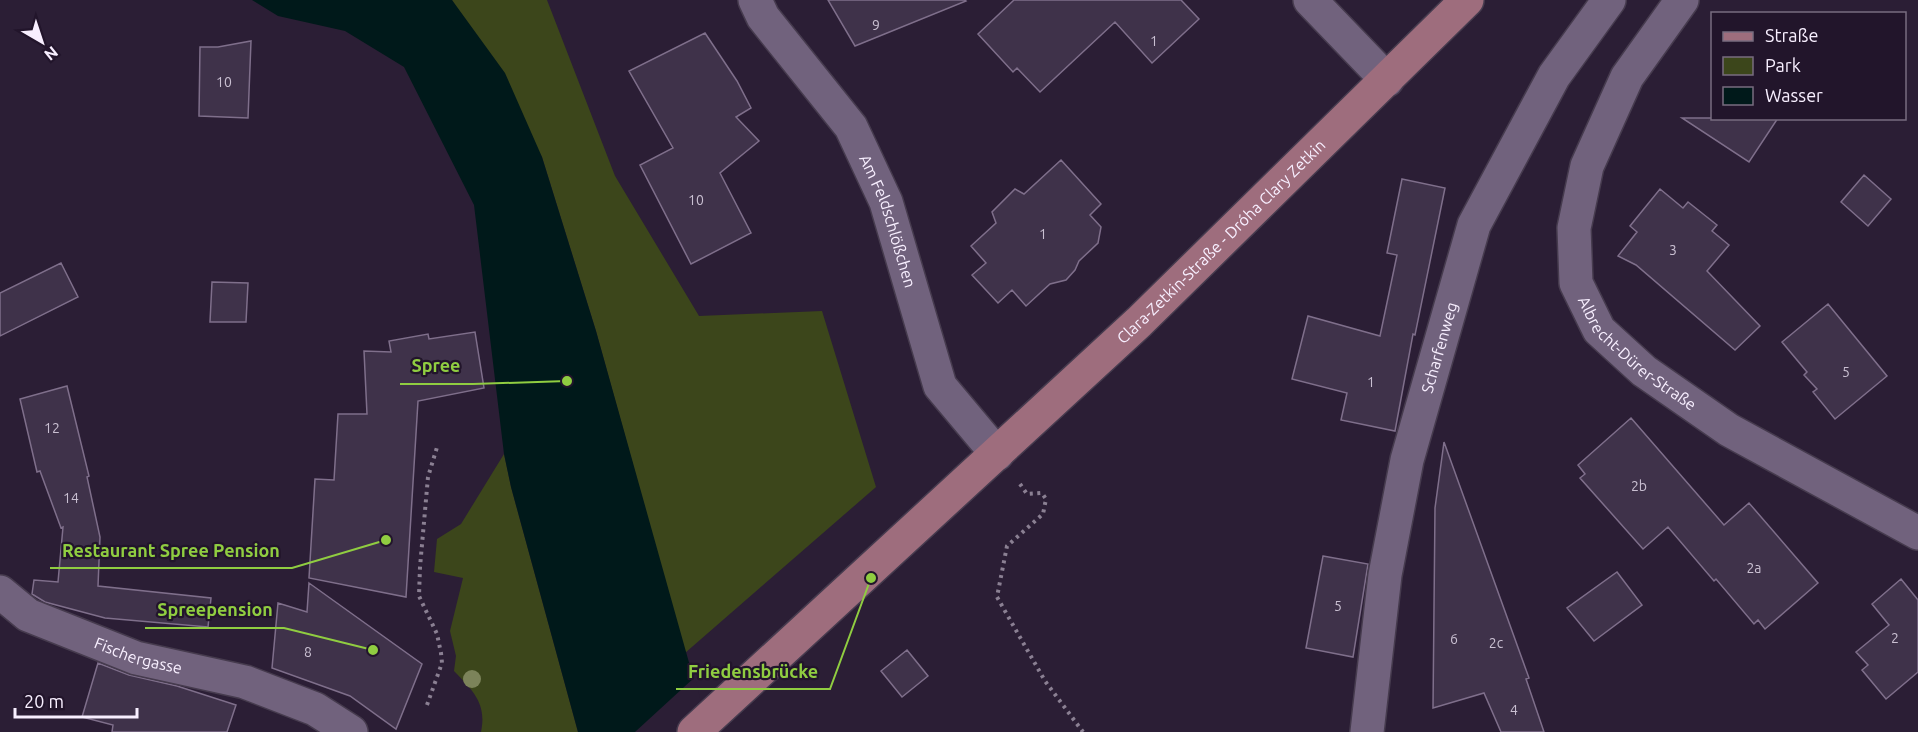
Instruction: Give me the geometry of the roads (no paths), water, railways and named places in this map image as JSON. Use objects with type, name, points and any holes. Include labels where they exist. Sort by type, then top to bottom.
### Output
[{"type":"main road","name":"Clara-Zetkin-Straße - Dróha Clary Zetkin","points":[[694,732],[1139,322],[1467,0]]},
{"type":"street","name":"Am Feldschlößchen","points":[[755,0],[763,17],[851,128],[886,202],[940,386],[997,454]]},
{"type":"street","points":[[1310,0],[1387,80]]},
{"type":"street","name":"Scharfenweg","points":[[1367,732],[1385,575],[1407,460],[1474,225],[1554,76],[1609,0]]},
{"type":"street","name":"Albrecht-Dürer-Straße","points":[[1682,0],[1627,77],[1587,166],[1574,228],[1576,283],[1599,330],[1644,371],[1729,430],[1918,533]]},
{"type":"street","name":"Fischergasse","points":[[0,592],[28,615],[60,628],[136,658],[245,682],[315,709],[351,732]]},
{"type":"water","points":[[252,0],[452,0],[505,73],[542,157],[596,331],[697,691],[705,732],[578,732],[504,454],[474,205],[404,67],[345,31],[278,16]]},
{"type":"place","name":"Spree","points":[[567,381]]},
{"type":"place","name":"Restaurant Spree Pension","points":[[386,540]]},
{"type":"place","name":"Friedensbrücke","points":[[871,578]]},
{"type":"place","name":"Spreepension","points":[[373,650]]}]
